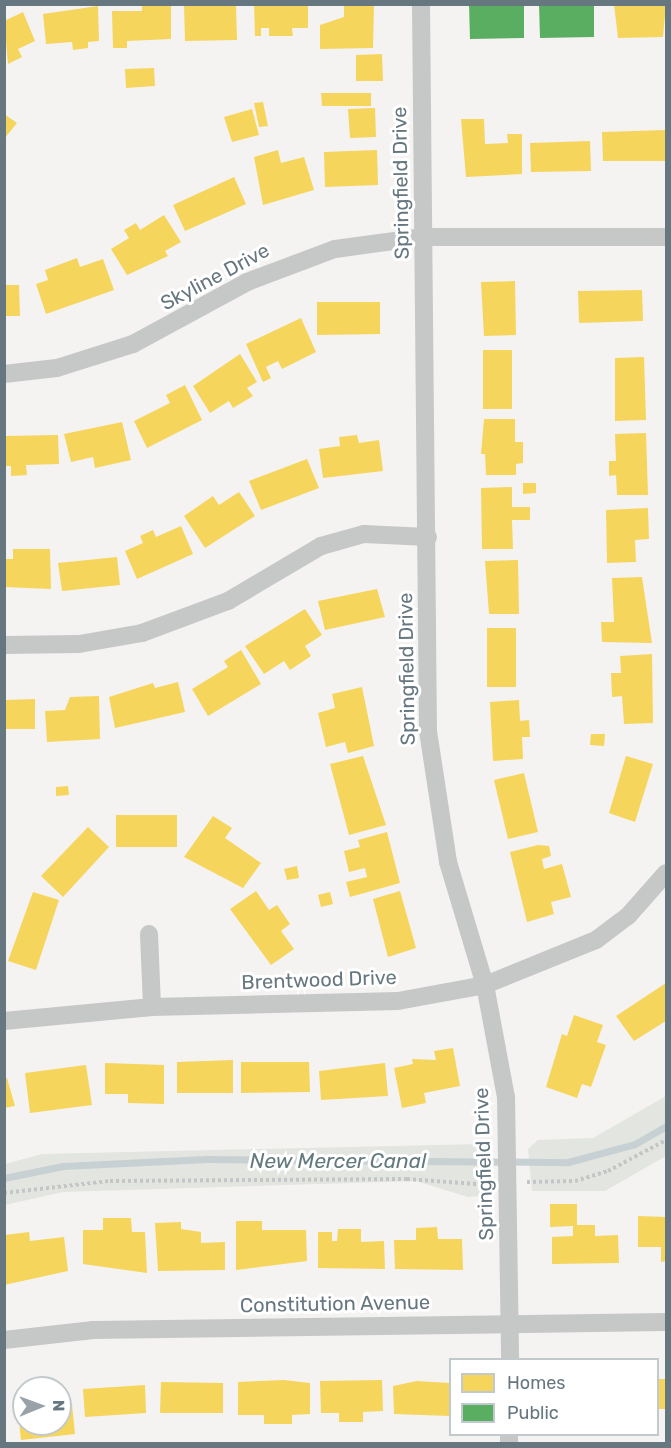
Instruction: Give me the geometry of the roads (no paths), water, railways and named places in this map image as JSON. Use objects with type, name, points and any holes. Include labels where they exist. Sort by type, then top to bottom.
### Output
[{"type":"street","name":"Springfield Drive","points":[[421,4],[428,537],[426,672],[435,789],[448,862],[485,985],[500,1053],[510,1149],[510,1358]]},
{"type":"street","name":"Skyline Drive","points":[[4,374],[57,368],[133,344],[290,263],[335,249],[424,237],[666,237]]},
{"type":"street","points":[[4,645],[79,644],[142,633],[228,601],[321,546],[364,534],[428,537]]},
{"type":"street","points":[[485,985],[596,940],[628,916],[666,873]]},
{"type":"street","points":[[149,934],[152,1007]]},
{"type":"street","name":"Brentwood Drive","points":[[4,1021],[152,1007],[398,1001],[485,985]]},
{"type":"street","name":"Constitution Avenue","points":[[4,1340],[93,1330],[666,1322]]},
{"type":"waterway","name":"New Mercer Canal","points":[[4,1178],[63,1166],[207,1159],[568,1162],[635,1144],[666,1126]]}]
